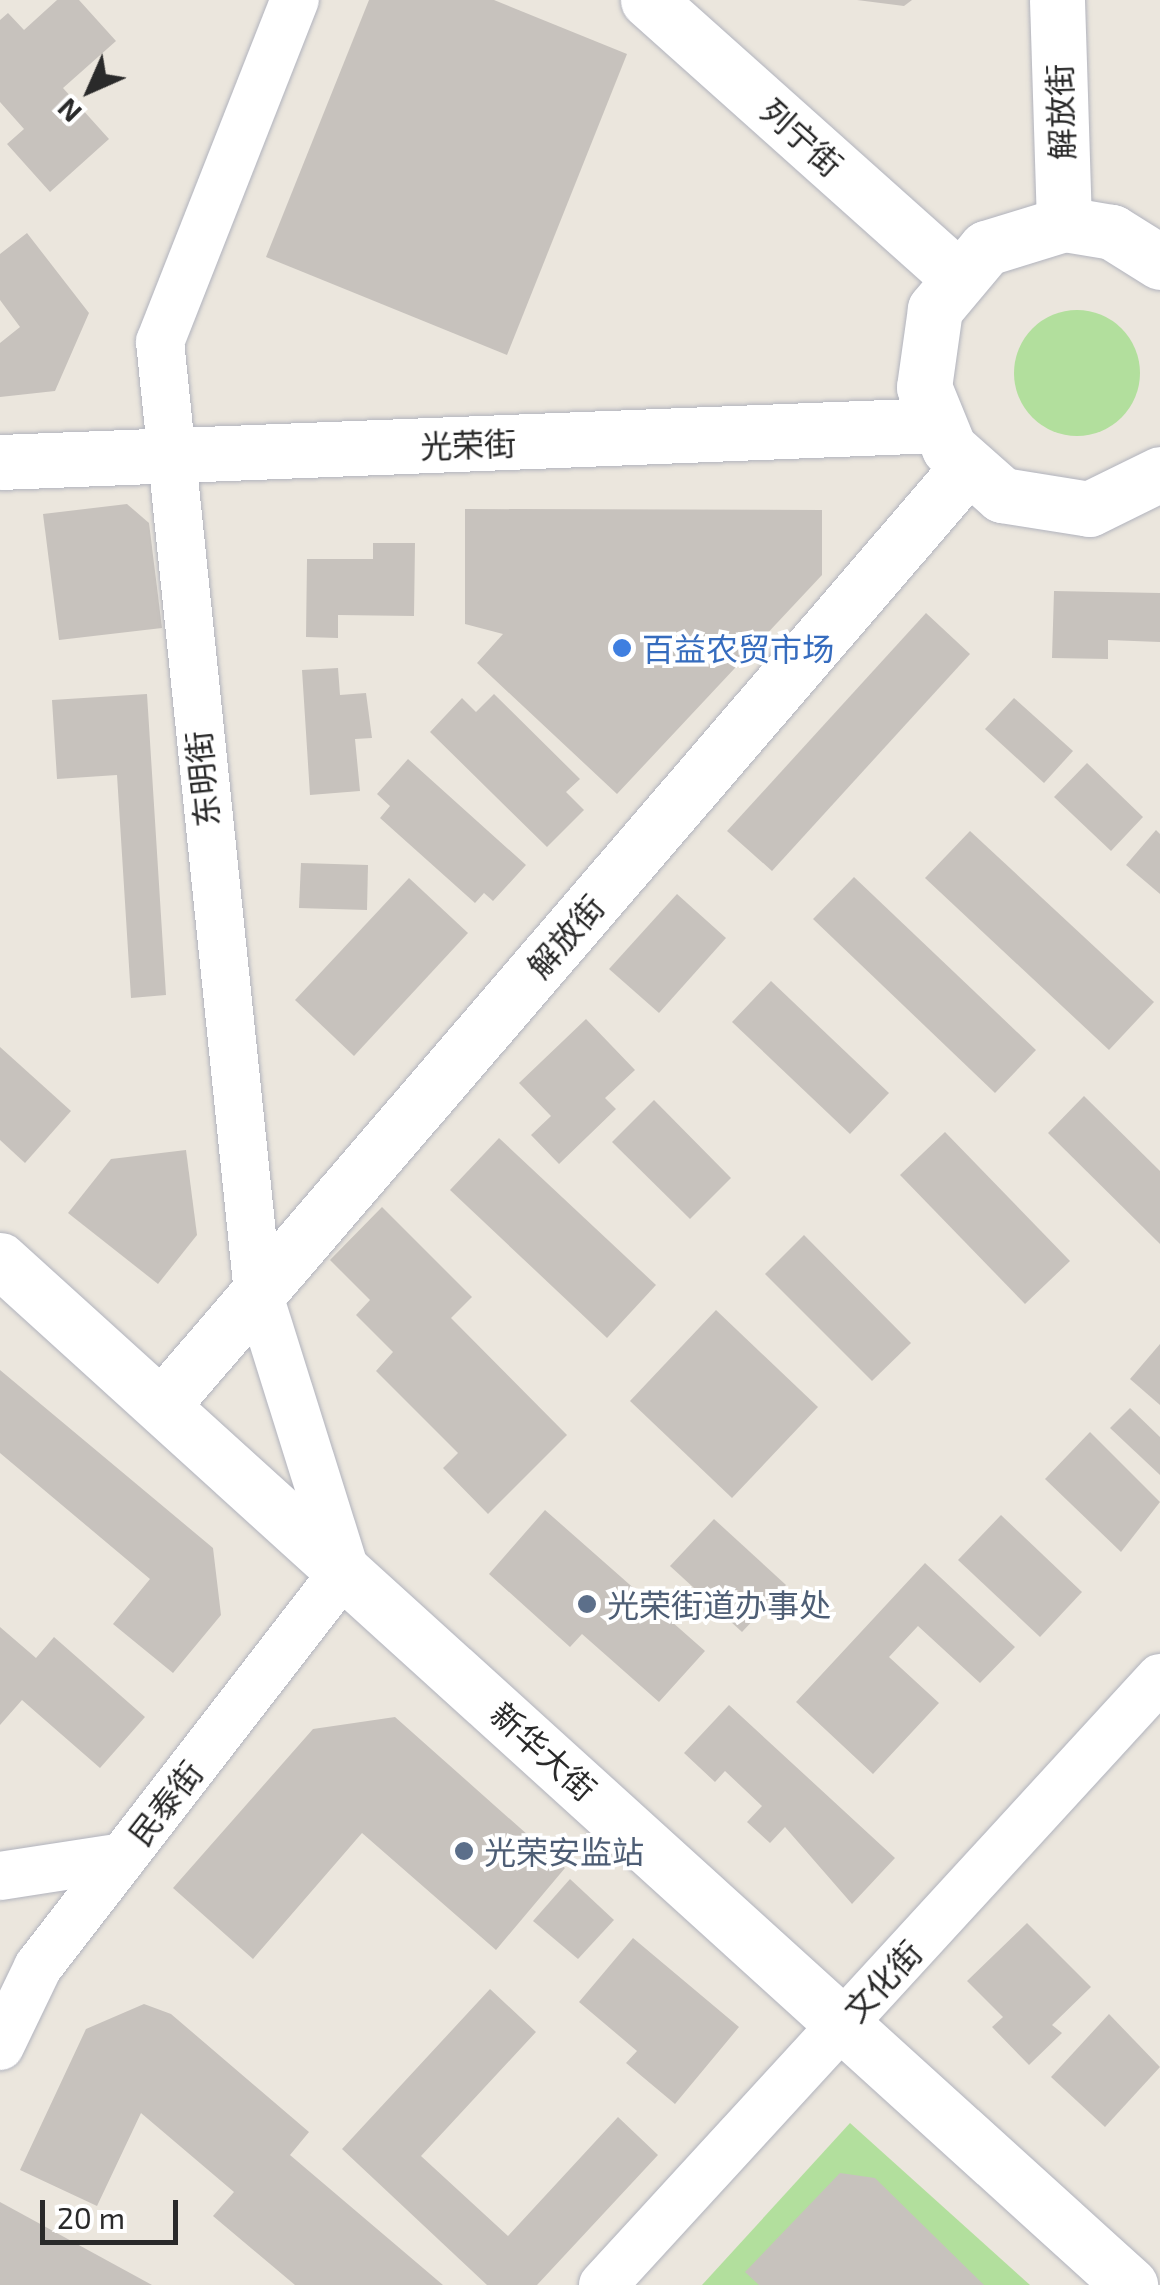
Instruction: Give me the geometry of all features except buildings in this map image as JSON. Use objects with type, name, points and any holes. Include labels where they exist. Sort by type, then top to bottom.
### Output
[{"type":"street","name":"东明街","points":[[295,0],[160,342],[167,455],[258,1293],[345,1570]]},
{"type":"street","name":"列宁街","points":[[648,0],[956,275]]},
{"type":"street","name":"解放街","points":[[1056,0],[1064,224]]},
{"type":"street","points":[[1158,255],[1112,232],[1064,224],[986,248],[956,275],[924,347],[936,425],[966,469],[1002,495],[1044,508],[1088,509],[1160,474]]},
{"type":"street","name":"光荣街","points":[[0,462],[936,425]]},
{"type":"street","name":"解放街","points":[[163,1404],[966,469]]},
{"type":"street","name":"新华大街","points":[[0,1260],[1130,2285]]},
{"type":"street","name":"民泰街","points":[[0,2046],[38,1967],[345,1570]]},
{"type":"street","name":"文化街","points":[[603,2285],[1160,1678]]},
{"type":"street","points":[[0,1876],[124,1857]]},
{"type":"green space","points":[[1077,310],[1101,315],[1121,329],[1135,349],[1140,373],[1135,397],[1121,417],[1101,431],[1077,436],[1053,431],[1033,417],[1019,397],[1014,373],[1019,349],[1033,329],[1053,315]]},
{"type":"green space","points":[[850,2123],[1030,2285],[702,2285]]},
{"type":"place","name":"百益农贸市场","points":[[622,648]]},
{"type":"place","name":"光荣街道办事处","points":[[587,1604]]},
{"type":"place","name":"光荣安监站","points":[[464,1851]]}]
